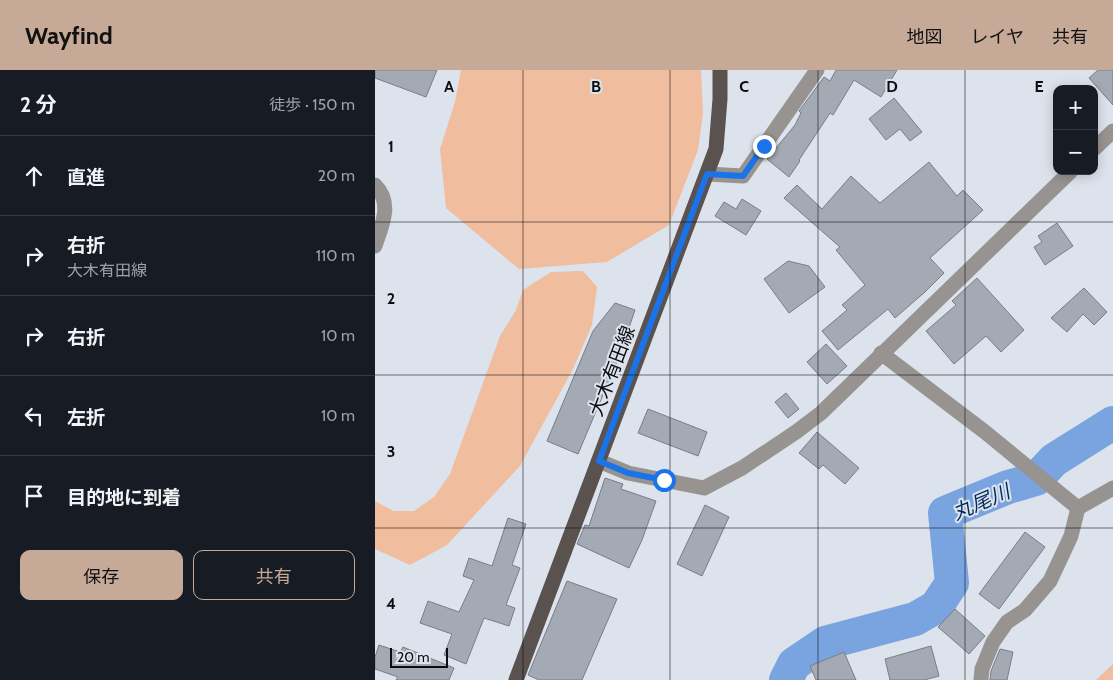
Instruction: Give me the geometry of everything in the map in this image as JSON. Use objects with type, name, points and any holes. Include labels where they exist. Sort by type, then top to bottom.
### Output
[{"type":"main road","name":"大木有田線","points":[[516,680],[716,148],[720,99],[719,70]]},
{"type":"street","points":[[707,174],[743,176],[817,70]]},
{"type":"street","points":[[1098,145],[1113,131]]},
{"type":"street","points":[[599,461],[628,473],[704,488],[742,468],[821,413],[1067,175]]},
{"type":"street","points":[[375,185],[383,193],[386,213],[375,246]]},
{"type":"street","points":[[881,353],[985,432],[1078,508]]},
{"type":"street","points":[[981,680],[982,669],[993,642],[1007,622],[1025,610],[1050,581],[1071,536],[1078,508],[1113,488]]},
{"type":"shaded area","points":[[461,70],[701,70],[703,113],[698,150],[669,225],[607,262],[519,269],[446,208],[440,149],[455,102]]},
{"type":"shaded area","points":[[583,271],[597,287],[592,325],[573,369],[520,466],[447,545],[410,565],[375,549],[375,501],[393,511],[414,511],[434,497],[450,474],[500,336],[516,310],[523,290],[551,272]]},
{"type":"shaded area","points":[[1113,664],[1113,680],[1096,680]]},
{"type":"building","points":[[375,70],[437,70],[426,97],[375,78]]},
{"type":"building","points":[[836,70],[897,70],[881,97],[854,80],[833,115],[830,113],[789,177],[767,159],[795,125],[801,113],[799,111],[824,77],[830,81]]},
{"type":"building","points":[[1098,70],[1113,70],[1113,105],[1098,88],[1098,85],[1095,85],[1089,78]]},
{"type":"building","points":[[894,98],[922,132],[910,141],[900,129],[886,140],[869,119]]},
{"type":"building","points":[[929,162],[957,196],[963,190],[983,210],[930,258],[944,273],[925,292],[895,318],[888,309],[838,350],[822,331],[847,310],[842,305],[865,285],[836,250],[840,247],[784,198],[797,185],[822,209],[851,176],[880,203]]},
{"type":"building","points":[[742,199],[761,211],[746,235],[715,216],[724,202],[736,209]]},
{"type":"building","points":[[1057,223],[1073,246],[1045,265],[1034,247],[1042,242],[1038,236]]},
{"type":"building","points":[[788,261],[809,266],[825,287],[789,313],[764,279]]},
{"type":"building","points":[[977,278],[1024,330],[1001,352],[986,336],[954,364],[926,331],[956,305],[952,301]]},
{"type":"building","points":[[1084,288],[1107,312],[1094,325],[1083,314],[1067,332],[1051,318]]},
{"type":"building","points":[[615,303],[635,310],[619,357],[578,454],[547,441],[593,331]]},
{"type":"building","points":[[826,344],[847,366],[827,384],[807,362]]},
{"type":"building","points":[[786,393],[799,409],[788,418],[775,402]]},
{"type":"building","points":[[648,409],[707,432],[698,456],[638,433]]},
{"type":"building","points":[[817,432],[859,468],[845,484],[823,465],[819,469],[799,453]]},
{"type":"building","points":[[605,478],[623,484],[621,489],[656,501],[642,540],[629,568],[577,544],[585,525],[589,526]]},
{"type":"building","points":[[705,505],[729,517],[702,576],[677,564]]},
{"type":"building","points":[[508,518],[526,524],[512,565],[520,568],[506,605],[515,608],[509,626],[484,618],[466,664],[444,655],[452,634],[420,623],[428,601],[459,612],[474,580],[463,576],[469,558],[492,566]]},
{"type":"building","points":[[1025,532],[1045,547],[999,609],[979,594]]},
{"type":"building","points":[[567,581],[617,599],[582,680],[539,680],[528,675]]},
{"type":"building","points":[[955,609],[985,636],[969,654],[938,627]]},
{"type":"building","points":[[379,645],[400,652],[403,647],[454,668],[449,680],[396,680],[398,677],[375,669],[375,657]]},
{"type":"building","points":[[931,646],[939,676],[924,680],[890,680],[885,659]]},
{"type":"building","points":[[1000,649],[1013,652],[1007,680],[990,680],[991,671]]},
{"type":"building","points":[[844,652],[856,680],[816,680],[810,666]]},
{"type":"waterway","name":"丸尾川","points":[[786,680],[794,664],[825,643],[915,619],[936,607],[952,583],[945,513],[1008,487],[1036,479],[1054,460],[1113,423]]},
{"type":"route","points":[[664,480],[628,473],[599,461],[707,174],[743,176],[764,146]]}]
